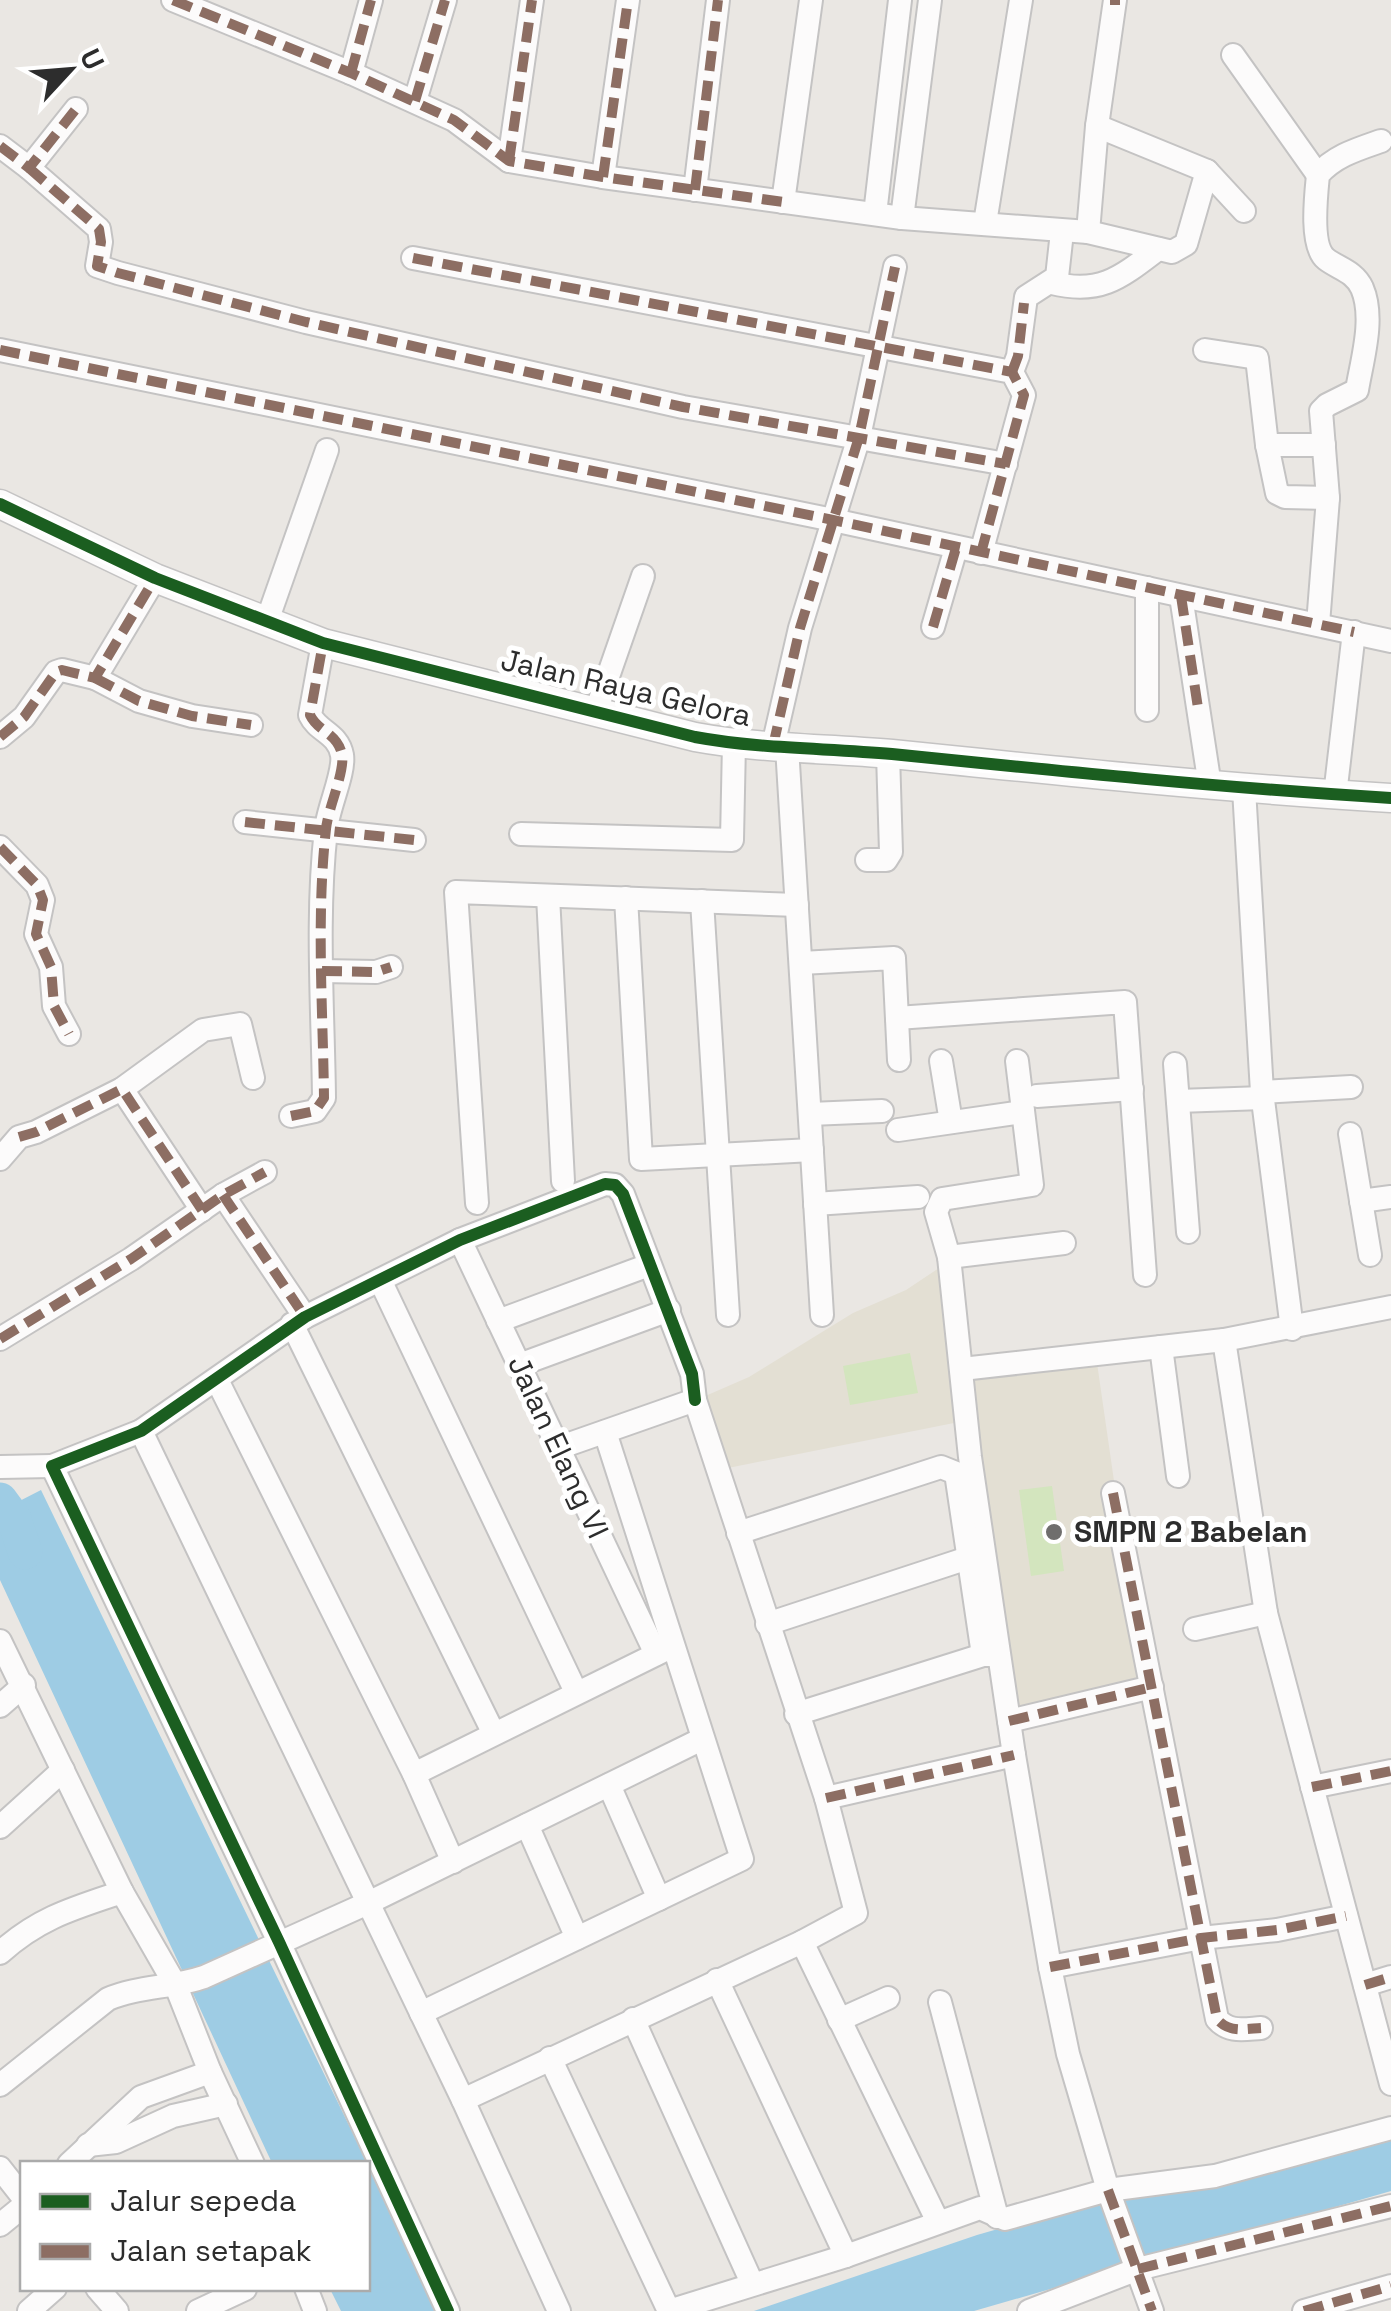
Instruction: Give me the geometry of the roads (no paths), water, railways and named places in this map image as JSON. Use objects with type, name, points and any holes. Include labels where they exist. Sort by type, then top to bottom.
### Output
[{"type":"street","points":[[173,0],[454,120],[509,161],[603,177],[902,218],[1088,232],[1172,252],[1186,244],[1207,171]]},
{"type":"street","points":[[351,73],[371,0]]},
{"type":"street","points":[[415,102],[445,0]]},
{"type":"street","points":[[509,161],[532,0]]},
{"type":"street","points":[[603,177],[628,0]]},
{"type":"street","points":[[694,190],[718,0]]},
{"type":"street","points":[[784,202],[810,0]]},
{"type":"street","points":[[875,214],[900,0]]},
{"type":"street","points":[[902,218],[930,0]]},
{"type":"street","points":[[985,224],[1022,0]]},
{"type":"street","points":[[1088,232],[1115,2]]},
{"type":"street","points":[[1233,55],[1318,176],[1316,242],[1328,260],[1351,273],[1362,288],[1366,332],[1357,390],[1322,409],[1328,498],[1318,624]]},
{"type":"street","points":[[28,168],[76,109]]},
{"type":"street","points":[[1098,126],[1207,171],[1244,212]]},
{"type":"street","points":[[1318,176],[1330,163],[1382,141]]},
{"type":"street","points":[[0,146],[99,229],[97,266],[118,273],[306,322],[683,407],[1006,464]]},
{"type":"street","points":[[980,553],[1024,394],[1012,372],[1026,297],[1057,277],[1062,232]]},
{"type":"street","points":[[1052,283],[1081,290],[1103,284],[1158,250]]},
{"type":"street","points":[[413,258],[724,314],[1012,372]]},
{"type":"street","points":[[822,1315],[797,904],[780,746],[800,628],[859,437],[895,267]]},
{"type":"street","points":[[0,350],[833,520],[1391,640]]},
{"type":"street","points":[[1204,350],[1258,358],[1267,446],[1280,496],[1328,498]]},
{"type":"street","points":[[1267,446],[1324,445]]},
{"type":"street","points":[[267,621],[327,450]]},
{"type":"street","name":"Jalan Raya Gelora","points":[[0,504],[155,578],[322,643],[696,737],[1244,789],[1391,798]]},
{"type":"street","points":[[933,627],[956,548]]},
{"type":"street","points":[[596,711],[643,576]]},
{"type":"street","points":[[96,678],[155,578]]},
{"type":"street","points":[[1147,588],[1147,710]]},
{"type":"street","points":[[1181,596],[1210,786]]},
{"type":"street","points":[[1335,795],[1354,632]]},
{"type":"street","points":[[291,1116],[315,1111],[324,1098],[326,829],[343,761],[335,737],[314,723],[310,715],[322,643]]},
{"type":"street","points":[[0,736],[24,717],[56,672],[62,670],[96,678],[139,701],[192,716],[251,726]]},
{"type":"street","points":[[520,834],[732,840],[734,743]]},
{"type":"street","points":[[868,860],[886,860],[891,852],[888,754]]},
{"type":"street","points":[[1244,789],[1263,1095],[1292,1329]]},
{"type":"street","points":[[245,822],[414,840]]},
{"type":"street","points":[[0,847],[37,885],[42,900],[36,934],[51,968],[54,1006],[69,1034]]},
{"type":"street","points":[[477,1203],[456,892],[797,904]]},
{"type":"street","points":[[548,896],[563,1182]]},
{"type":"street","points":[[626,898],[641,1159],[812,1150]]},
{"type":"street","points":[[702,901],[728,1315]]},
{"type":"street","points":[[800,963],[894,958],[899,1060]]},
{"type":"street","points":[[322,972],[376,972],[391,967]]},
{"type":"street","points":[[897,1018],[1125,1002],[1145,1275]]},
{"type":"street","points":[[0,1158],[9,1131],[36,1132],[122,1089],[204,1030],[240,1024],[252,1078]]},
{"type":"street","points":[[941,1061],[951,1122]]},
{"type":"street","points":[[992,1655],[949,1257],[936,1212],[942,1198],[1032,1185],[1030,1104],[1017,1061]]},
{"type":"street","points":[[1175,1064],[1188,1232]]},
{"type":"street","points":[[1178,1101],[1350,1087]]},
{"type":"street","points":[[122,1089],[202,1210]]},
{"type":"street","points":[[898,1130],[1030,1104],[1132,1090]]},
{"type":"street","points":[[810,1114],[882,1110]]},
{"type":"street","points":[[1350,1134],[1370,1255]]},
{"type":"street","points":[[0,1339],[265,1172]]},
{"type":"street","points":[[0,1467],[52,1466],[140,1431],[298,1320],[460,1240],[612,1184],[623,1194],[692,1374],[695,1400],[826,1798],[856,1913],[802,1942],[462,2100]]},
{"type":"street","points":[[223,1195],[298,1320],[493,1732]]},
{"type":"street","points":[[1361,1201],[1391,1197]]},
{"type":"street","points":[[815,1204],[918,1198]]},
{"type":"street","name":"Jalan Elang VI","points":[[460,1240],[558,1448],[664,1650]]},
{"type":"street","points":[[949,1257],[1064,1244]]},
{"type":"street","points":[[498,1321],[649,1265]]},
{"type":"street","points":[[380,1280],[576,1692]]},
{"type":"street","points":[[962,1369],[1224,1340],[1391,1307]]},
{"type":"street","points":[[518,1365],[669,1310]]},
{"type":"street","points":[[1224,1340],[1266,1613],[1391,2084]]},
{"type":"street","points":[[1161,1347],[1178,1476]]},
{"type":"street","points":[[217,1380],[414,1774],[453,1862]]},
{"type":"street","points":[[558,1448],[695,1400]]},
{"type":"street","points":[[140,1431],[421,2013],[558,2311]]},
{"type":"street","points":[[421,2013],[742,1859],[702,1739],[664,1650],[605,1432]]},
{"type":"street","points":[[52,1466],[279,1942],[448,2311]]},
{"type":"street","points":[[738,1533],[947,1467],[956,1473],[968,1558],[1009,1721],[1068,2054],[1152,2311]]},
{"type":"street","points":[[1113,1493],[1218,2019],[1234,2030],[1261,2028]]},
{"type":"street","points":[[767,1624],[968,1558]]},
{"type":"street","points":[[1195,1629],[1266,1613]]},
{"type":"street","points":[[0,1641],[122,1892],[176,1986],[251,2161]]},
{"type":"street","points":[[414,1774],[664,1650]]},
{"type":"street","points":[[796,1714],[992,1655]]},
{"type":"street","points":[[0,1706],[24,1685]]},
{"type":"street","points":[[1009,1721],[1152,1687]]},
{"type":"street","points":[[0,2084],[108,1998],[204,1977],[368,1903],[702,1739]]},
{"type":"street","points":[[826,1798],[1014,1755]]},
{"type":"street","points":[[0,1828],[63,1770]]},
{"type":"street","points":[[1312,1786],[1391,1771]]},
{"type":"street","points":[[609,1785],[659,1900]]},
{"type":"street","points":[[527,1825],[577,1938]]},
{"type":"street","points":[[0,1953],[51,1915],[122,1892]]},
{"type":"street","points":[[1050,1967],[1346,1916]]},
{"type":"street","points":[[802,1942],[938,2222]]},
{"type":"street","points":[[1365,1985],[1391,1977]]},
{"type":"street","points":[[717,1980],[846,2256]]},
{"type":"street","points":[[839,2020],[888,1998]]},
{"type":"street","points":[[940,2002],[998,2217]]},
{"type":"street","points":[[633,2019],[752,2283]]},
{"type":"street","points":[[550,2058],[669,2311],[846,2256],[980,2208],[1010,2218],[1113,2200],[1391,2128]]},
{"type":"street","points":[[72,2161],[145,2094],[210,2072]]},
{"type":"street","points":[[88,2146],[116,2142],[173,2116],[226,2104]]},
{"type":"street","points":[[0,2168],[20,2193]]},
{"type":"street","points":[[1029,2311],[1094,2300],[1138,2270],[1391,2206]]},
{"type":"street","points":[[0,2226],[20,2209]]},
{"type":"street","points":[[1304,2311],[1391,2286]]},
{"type":"street","points":[[29,2311],[52,2291]]},
{"type":"street","points":[[100,2291],[118,2311]]},
{"type":"street","points":[[198,2311],[240,2291]]},
{"type":"water","points":[[41,1490],[367,2161],[271,2161],[0,1580],[0,1511]]},
{"type":"water","points":[[1391,2117],[1391,2191],[974,2311],[754,2311],[977,2235]]},
{"type":"water","points":[[370,2169],[439,2311],[341,2311],[331,2291],[370,2291]]},
{"type":"waterway","points":[[0,1500],[14,1519],[25,1552]]},
{"type":"place","name":"SMPN 2 Babelan","points":[[1054,1532]]}]
